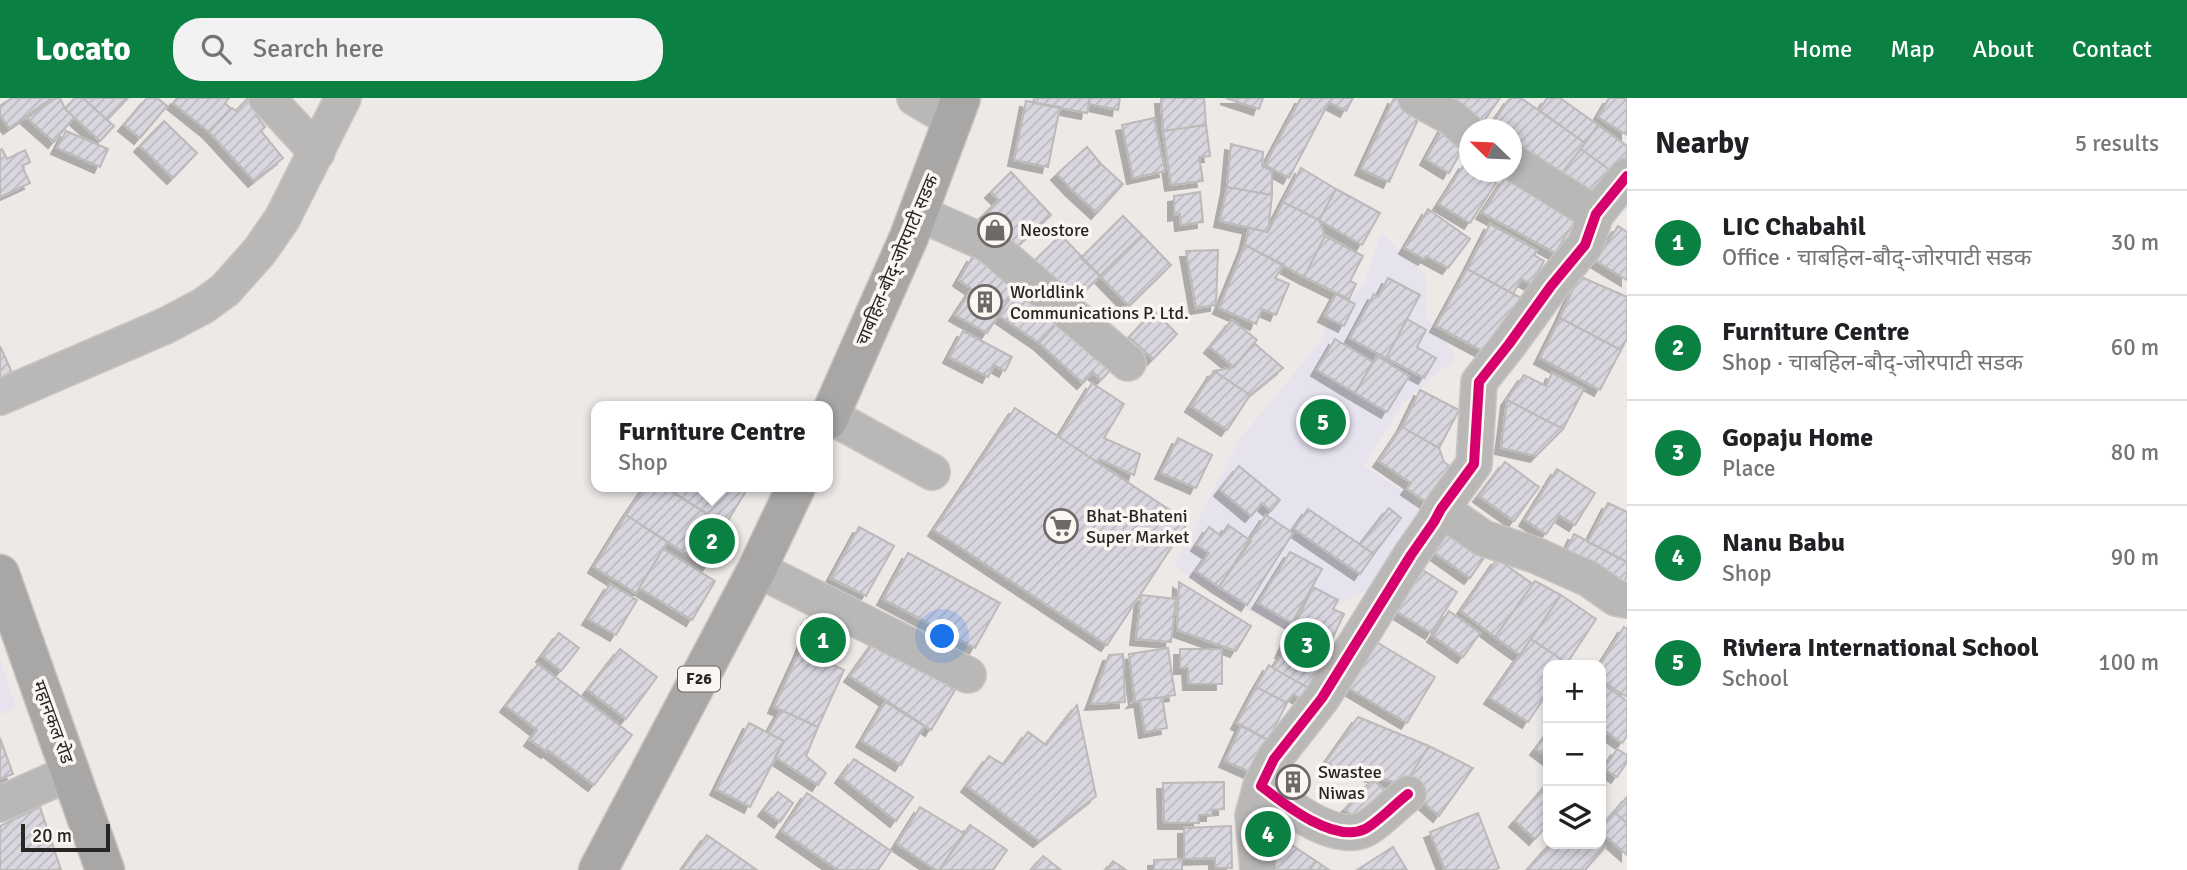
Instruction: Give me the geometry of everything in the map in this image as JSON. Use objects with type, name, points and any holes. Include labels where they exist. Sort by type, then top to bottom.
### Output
[{"type":"main road","name":"चाबहिल-बौद्-जोरपाटी सडक","points":[[833,409],[918,213],[958,109]]},
{"type":"main road","name":"F26","points":[[598,870],[757,569],[794,492]]},
{"type":"main road","name":"महानकल रोड","points":[[0,574],[105,870]]},
{"type":"street","points":[[267,98],[317,152]]},
{"type":"street","points":[[0,397],[165,326],[203,306],[225,290],[259,252],[282,219],[343,98]]},
{"type":"street","points":[[915,98],[958,109]]},
{"type":"street","points":[[1416,98],[1459,125]]},
{"type":"street","points":[[1522,169],[1596,214]]},
{"type":"street","points":[[1258,870],[1253,816],[1261,786],[1274,759],[1322,698],[1441,509],[1474,464],[1479,382],[1585,245],[1596,214],[1627,176]]},
{"type":"street","points":[[918,213],[988,244],[1128,363]]},
{"type":"street","points":[[833,420],[932,472]]},
{"type":"street","points":[[1441,509],[1483,538],[1535,555],[1589,579],[1616,598],[1627,600]]},
{"type":"street","points":[[757,569],[968,675]]},
{"type":"street","points":[[0,804],[72,772]]},
{"type":"street","points":[[1261,786],[1304,816],[1343,833],[1364,830],[1408,794]]},
{"type":"shaded area","points":[[1381,233],[1426,275],[1426,317],[1454,352],[1453,364],[1441,370],[1402,404],[1364,466],[1410,496],[1426,521],[1373,588],[1343,602],[1297,636],[1239,606],[1174,566],[1239,440],[1320,342],[1329,322],[1364,284]]},
{"type":"shaded area","points":[[0,661],[16,707],[0,715]]},
{"type":"building","points":[[12,98],[52,98],[9,128],[0,115],[0,106]]},
{"type":"building","points":[[60,98],[65,109],[74,117],[54,142],[27,118]]},
{"type":"building","points":[[75,98],[83,98],[114,126],[100,141],[65,109]]},
{"type":"building","points":[[83,98],[128,98],[107,120]]},
{"type":"building","points":[[147,98],[157,98],[167,106],[140,138],[124,125]]},
{"type":"building","points":[[177,98],[229,98],[225,103],[231,109],[209,132],[173,103]]},
{"type":"building","points":[[248,98],[255,98],[264,106],[256,115],[265,127],[261,131],[283,158],[254,181],[209,132],[232,108],[236,111]]},
{"type":"building","points":[[1034,98],[1090,98],[1087,113],[1033,103]]},
{"type":"building","points":[[1090,98],[1120,98],[1118,110],[1089,104]]},
{"type":"building","points":[[1161,98],[1204,98],[1206,125],[1163,131]]},
{"type":"building","points":[[1226,98],[1263,98],[1259,109]]},
{"type":"building","points":[[1301,98],[1353,98],[1346,111],[1329,102],[1289,178],[1265,165]]},
{"type":"building","points":[[1394,98],[1422,111],[1389,182],[1361,169]]},
{"type":"building","points":[[1455,98],[1500,98],[1485,119],[1464,119],[1448,108]]},
{"type":"building","points":[[1510,98],[1521,98],[1585,143],[1562,173],[1532,152],[1522,165],[1522,119],[1496,119]]},
{"type":"building","points":[[1547,98],[1560,98],[1598,125],[1585,143],[1539,110]]},
{"type":"building","points":[[1609,98],[1627,98],[1627,135],[1598,117]]},
{"type":"building","points":[[1026,101],[1060,107],[1048,167],[1014,160]]},
{"type":"building","points":[[1154,118],[1165,171],[1133,178],[1122,125]]},
{"type":"building","points":[[164,121],[197,153],[173,178],[140,146]]},
{"type":"building","points":[[1206,125],[1210,156],[1199,157],[1203,181],[1171,185],[1163,131]]},
{"type":"building","points":[[1598,125],[1627,146],[1627,155],[1614,173],[1581,149]]},
{"type":"building","points":[[1444,126],[1459,134],[1459,155],[1449,173],[1426,159]]},
{"type":"building","points":[[66,131],[108,149],[100,167],[57,148]]},
{"type":"building","points":[[1231,144],[1263,152],[1262,166],[1272,171],[1272,195],[1227,187]]},
{"type":"building","points":[[1087,147],[1101,164],[1072,190],[1057,174]]},
{"type":"building","points":[[2,149],[7,159],[25,150],[30,162],[22,166],[30,183],[0,197],[0,150]]},
{"type":"building","points":[[1581,149],[1614,173],[1593,201],[1562,173]]},
{"type":"building","points":[[1101,164],[1123,184],[1097,213],[1072,190]]},
{"type":"building","points":[[1301,168],[1336,189],[1319,220],[1283,202]]},
{"type":"building","points":[[1011,172],[1051,215],[1016,248],[984,214],[999,200],[991,192]]},
{"type":"building","points":[[1459,172],[1459,182],[1496,183],[1470,223],[1439,204]]},
{"type":"building","points":[[1502,182],[1512,182],[1575,221],[1555,253],[1482,213]]},
{"type":"building","points":[[1227,187],[1272,195],[1268,232],[1220,221]]},
{"type":"building","points":[[1336,189],[1380,213],[1362,245],[1319,220]]},
{"type":"building","points":[[1200,192],[1203,222],[1181,225],[1180,214],[1174,215],[1174,196]]},
{"type":"building","points":[[1283,202],[1319,220],[1325,236],[1304,277],[1245,245],[1249,228],[1268,232]]},
{"type":"building","points":[[1428,209],[1470,239],[1448,268],[1405,248]]},
{"type":"building","points":[[1123,216],[1142,235],[1100,276],[1081,258]]},
{"type":"building","points":[[1490,224],[1537,250],[1534,255],[1544,261],[1531,284],[1521,279],[1513,294],[1467,269]]},
{"type":"building","points":[[1618,226],[1627,232],[1627,280],[1596,261]]},
{"type":"building","points":[[1061,235],[1100,276],[1082,294],[1086,299],[1076,309],[1032,263]]},
{"type":"building","points":[[1142,235],[1171,265],[1129,306],[1100,276]]},
{"type":"building","points":[[1325,236],[1363,256],[1350,281],[1356,284],[1349,299],[1304,277]]},
{"type":"building","points":[[1245,245],[1284,265],[1275,278],[1289,284],[1276,315],[1262,309],[1256,324],[1219,308]]},
{"type":"building","points":[[1218,250],[1216,305],[1196,308],[1186,251]]},
{"type":"building","name":"Worldlink Communications P. Ltd.","points":[[973,256],[1017,287],[987,333],[955,315],[972,289],[959,280]]},
{"type":"building","points":[[1467,269],[1521,298],[1490,355],[1436,326]]},
{"type":"building","points":[[1579,276],[1627,297],[1627,338],[1621,350],[1560,318]]},
{"type":"building","points":[[1388,278],[1420,295],[1386,358],[1350,338],[1374,294],[1378,297]]},
{"type":"building","points":[[1017,287],[1063,317],[1039,343],[998,315]]},
{"type":"building","points":[[1336,294],[1355,304],[1344,326],[1324,316]]},
{"type":"building","points":[[1154,311],[1177,334],[1153,359],[1129,337]]},
{"type":"building","points":[[1063,317],[1115,365],[1101,380],[1093,372],[1083,383],[1039,343]]},
{"type":"building","points":[[1560,318],[1621,350],[1600,390],[1540,358]]},
{"type":"building","points":[[1407,319],[1426,330],[1417,347],[1436,358],[1424,378],[1386,358]]},
{"type":"building","points":[[1232,320],[1257,340],[1234,367],[1210,347]]},
{"type":"building","points":[[963,331],[1012,357],[1005,371],[994,365],[988,377],[949,357]]},
{"type":"building","points":[[1335,339],[1373,362],[1355,393],[1317,370]]},
{"type":"building","points":[[1254,343],[1283,368],[1250,395],[1214,371],[1234,367]]},
{"type":"building","points":[[0,346],[14,377],[0,383]]},
{"type":"building","points":[[1377,356],[1409,376],[1387,412],[1355,393]]},
{"type":"building","points":[[1214,371],[1250,395],[1227,430],[1191,406]]},
{"type":"building","points":[[1552,373],[1584,389],[1563,429],[1507,400],[1524,375],[1546,386]]},
{"type":"building","points":[[1092,383],[1124,404],[1104,438],[1140,454],[1134,475],[1099,459],[1097,462],[1059,437]]},
{"type":"building","points":[[1420,390],[1459,410],[1439,448],[1402,427]]},
{"type":"building","points":[[1507,400],[1563,429],[1536,456],[1501,448]]},
{"type":"building","name":"Bhat-Bhateni Super Market","points":[[1015,408],[1188,522],[1107,645],[934,530]]},
{"type":"building","points":[[1402,427],[1439,448],[1444,462],[1452,468],[1428,503],[1407,489],[1411,483],[1379,461]]},
{"type":"building","points":[[1178,438],[1212,455],[1196,488],[1161,473]]},
{"type":"building","points":[[1505,462],[1539,487],[1514,521],[1479,496]]},
{"type":"building","points":[[1239,466],[1280,500],[1271,511],[1262,503],[1251,516],[1220,490]]},
{"type":"building","points":[[1557,469],[1595,493],[1575,525],[1559,515],[1546,534],[1525,520]]},
{"type":"building","points":[[642,492],[672,492],[731,529],[707,567],[626,515]]},
{"type":"building","points":[[673,492],[746,492],[725,525]]},
{"type":"building","points":[[1608,503],[1627,512],[1627,562],[1588,542]]},
{"type":"building","points":[[1389,508],[1401,518],[1374,554],[1360,545]]},
{"type":"building","points":[[1308,509],[1374,554],[1360,574],[1294,529]]},
{"type":"building","points":[[626,515],[667,542],[636,593],[594,567]]},
{"type":"building","points":[[1266,515],[1293,533],[1247,605],[1219,587]]},
{"type":"building","points":[[1446,523],[1488,552],[1470,578],[1429,549]]},
{"type":"building","points":[[1228,525],[1251,541],[1219,587],[1196,571],[1209,553],[1197,545],[1209,527],[1221,536]]},
{"type":"building","points":[[859,527],[894,546],[866,596],[831,578]]},
{"type":"building","points":[[1574,534],[1627,562],[1627,576],[1621,587],[1563,557]]},
{"type":"building","points":[[663,549],[715,581],[692,620],[639,588]]},
{"type":"building","points":[[1290,552],[1322,569],[1292,623],[1258,603]]},
{"type":"building","points":[[908,553],[1000,603],[975,648],[883,599]]},
{"type":"building","points":[[1497,559],[1533,584],[1495,637],[1461,611]]},
{"type":"building","points":[[1420,568],[1457,592],[1431,633],[1394,610]]},
{"type":"building","points":[[1535,581],[1561,595],[1520,655],[1495,637]]},
{"type":"building","points":[[1179,582],[1251,626],[1236,651],[1177,630]]},
{"type":"building","points":[[610,584],[637,600],[616,635],[588,619]]},
{"type":"building","points":[[1313,587],[1338,600],[1333,609],[1344,614],[1333,637],[1297,620]]},
{"type":"building","points":[[1141,595],[1176,599],[1171,642],[1136,639]]},
{"type":"building","points":[[1561,595],[1596,619],[1569,660],[1562,660],[1531,639]]},
{"type":"building","points":[[817,610],[850,625],[832,664],[800,650],[808,630],[807,619]]},
{"type":"building","points":[[1449,611],[1480,633],[1463,657],[1433,636]]},
{"type":"building","points":[[1297,620],[1333,637],[1319,670],[1281,652]]},
{"type":"building","points":[[1624,627],[1627,629],[1627,697],[1606,683],[1606,660],[1603,660]]},
{"type":"building","points":[[559,633],[579,648],[561,671],[542,656]]},
{"type":"building","points":[[1368,637],[1435,677],[1407,723],[1340,683]]},
{"type":"building","points":[[1531,639],[1562,660],[1543,660],[1543,700],[1528,722],[1490,698]]},
{"type":"building","points":[[875,641],[955,690],[931,730],[850,676]]},
{"type":"building","points":[[1168,648],[1175,695],[1133,702],[1135,700],[1129,654]]},
{"type":"building","points":[[620,649],[657,677],[626,719],[588,690]]},
{"type":"building","points":[[1180,649],[1222,649],[1222,684],[1189,684],[1188,668],[1180,668]]},
{"type":"building","points":[[800,650],[844,670],[818,727],[774,707]]},
{"type":"building","points":[[1283,653],[1319,670],[1310,689],[1273,668]]},
{"type":"building","points":[[1123,654],[1125,702],[1091,704],[1109,655]]},
{"type":"building","points":[[538,664],[632,735],[594,785],[548,750],[547,752],[530,740],[537,730],[506,706]]},
{"type":"building","points":[[1269,665],[1310,689],[1301,699],[1293,694],[1287,703],[1256,687]]},
{"type":"building","points":[[1606,686],[1627,701],[1627,736],[1622,743],[1606,732]]},
{"type":"building","points":[[1256,687],[1287,703],[1268,740],[1237,723]]},
{"type":"building","points":[[1162,697],[1167,728],[1145,732],[1140,700]]},
{"type":"building","points":[[885,702],[924,726],[901,765],[862,741]]},
{"type":"building","points":[[1077,705],[1096,796],[1039,841],[967,786],[989,756],[1004,765],[1028,732],[1046,745]]},
{"type":"building","points":[[781,710],[818,727],[806,756],[826,773],[818,785],[775,757],[784,741],[768,733]]},
{"type":"building","points":[[1358,717],[1429,746],[1404,785],[1346,768],[1343,772],[1326,762]]},
{"type":"building","points":[[749,723],[784,741],[750,807],[716,789]]},
{"type":"building","points":[[1241,726],[1268,740],[1252,773],[1225,761]]},
{"type":"building","points":[[0,738],[13,774],[0,779]]},
{"type":"building","points":[[1543,740],[1543,754],[1536,749]]},
{"type":"building","points":[[1429,746],[1473,768],[1439,816],[1404,785]]},
{"type":"building","points":[[1617,749],[1627,755],[1627,762],[1617,777],[1606,770]]},
{"type":"building","points":[[854,759],[913,797],[896,821],[841,777]]},
{"type":"building","name":"Swastee Niwas","points":[[1291,763],[1309,778],[1300,806],[1277,786]]},
{"type":"building","points":[[1373,779],[1390,796],[1362,825],[1345,809]]},
{"type":"building","points":[[1224,782],[1224,809],[1212,810],[1212,815],[1199,815],[1199,823],[1164,823],[1163,783]]},
{"type":"building","points":[[1543,789],[1543,830],[1535,839],[1515,821]]},
{"type":"building","points":[[778,792],[793,803],[780,822],[764,810]]},
{"type":"building","points":[[807,793],[891,851],[878,870],[838,870],[782,831]]},
{"type":"building","points":[[1627,797],[1627,823],[1614,812]]},
{"type":"building","points":[[40,807],[61,870],[0,870],[0,826]]},
{"type":"building","points":[[920,807],[965,834],[939,870],[897,844]]},
{"type":"building","points":[[1614,812],[1627,823],[1627,855],[1606,836],[1606,821]]},
{"type":"building","points":[[1478,813],[1499,868],[1445,870],[1430,832]]},
{"type":"building","points":[[970,825],[1007,850],[993,870],[939,870]]},
{"type":"building","points":[[1231,826],[1232,868],[1215,868],[1215,858],[1184,859],[1184,828]]},
{"type":"building","points":[[707,835],[757,870],[682,870]]},
{"type":"building","points":[[1287,842],[1316,861],[1310,870],[1268,870]]},
{"type":"building","points":[[1393,847],[1407,870],[1357,870]]},
{"type":"building","points":[[1546,849],[1603,849],[1585,870],[1527,870]]},
{"type":"building","points":[[1043,856],[1061,870],[1031,870]]},
{"type":"building","points":[[1182,859],[1182,870],[1154,870],[1154,860]]},
{"type":"building","points":[[1113,861],[1126,870],[1106,870]]},
{"type":"building","points":[[1316,861],[1329,870],[1310,870]]},
{"type":"cycle path","points":[[1408,794],[1370,826],[1353,832],[1339,831],[1310,820],[1261,786],[1274,759],[1322,698],[1411,555],[1474,464],[1479,382],[1585,245],[1596,214],[1627,176]]},
{"type":"place","name":"Neostore","points":[[995,230]]},
{"type":"place","name":"Worldlink Communications P. Ltd.","points":[[985,302]]},
{"type":"place","name":"Riviera International School","points":[[1323,422]]},
{"type":"place","name":"Bhat-Bhateni Super Market","points":[[1061,526]]},
{"type":"place","name":"Furniture Centre","points":[[712,541]]},
{"type":"place","name":"LIC Chabahil","points":[[823,640]]},
{"type":"place","name":"Gopaju Home","points":[[1307,645]]},
{"type":"place","name":"Swastee Niwas","points":[[1293,782]]},
{"type":"place","name":"Nanu Babu","points":[[1268,834]]}]
